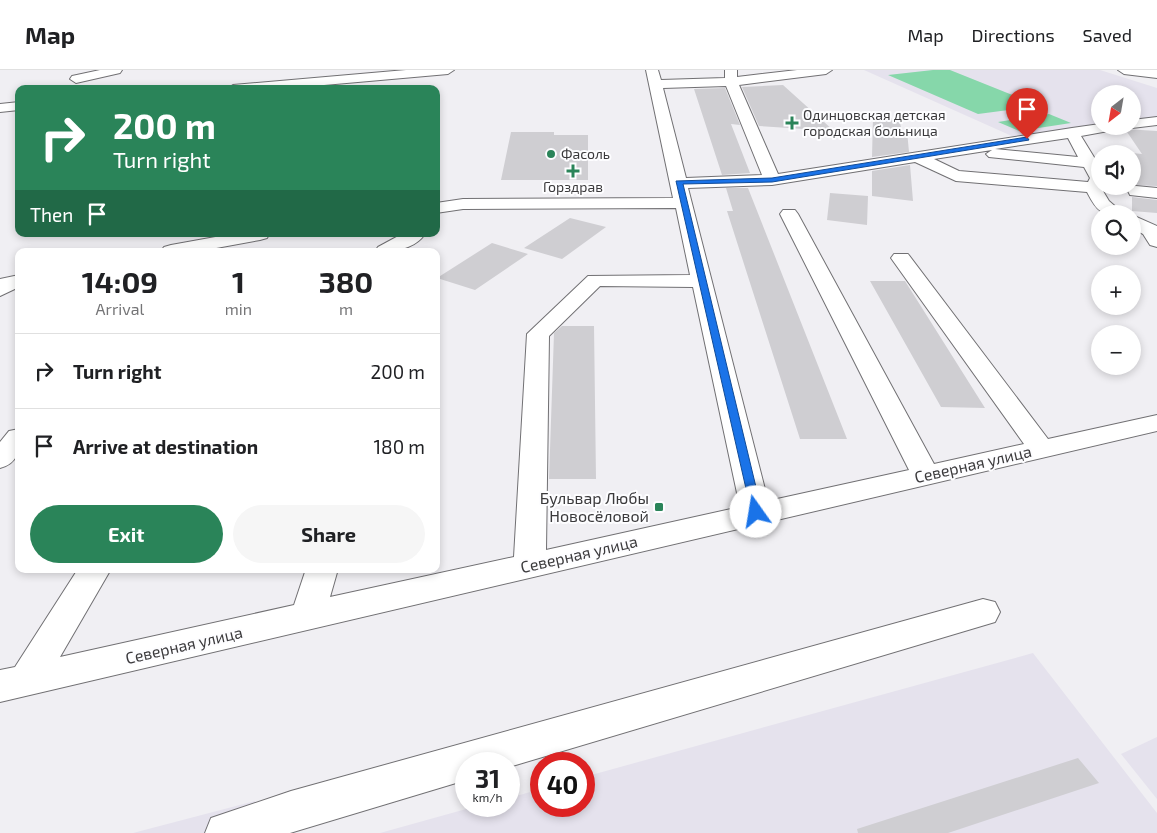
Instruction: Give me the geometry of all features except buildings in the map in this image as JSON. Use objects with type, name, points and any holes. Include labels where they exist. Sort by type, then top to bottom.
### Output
[{"type":"street","points":[[72,74],[116,70]]},
{"type":"street","points":[[259,85],[274,70]]},
{"type":"street","points":[[272,85],[357,74],[448,70]]},
{"type":"street","points":[[756,512],[654,77],[731,76],[826,70]]},
{"type":"street","points":[[1124,70],[1157,74]]},
{"type":"street","points":[[72,74],[82,85]]},
{"type":"street","points":[[731,76],[772,180]]},
{"type":"street","points":[[0,108],[15,106]]},
{"type":"street","points":[[1141,123],[1155,122]]},
{"type":"street","points":[[440,207],[463,204],[681,193],[1091,129]]},
{"type":"street","points":[[1072,132],[1090,163]]},
{"type":"street","points":[[953,151],[1090,163]]},
{"type":"street","points":[[917,157],[956,176],[1091,187]]},
{"type":"street","points":[[1141,191],[1157,193]]},
{"type":"street","points":[[440,218],[463,204]]},
{"type":"street","points":[[789,214],[926,475]]},
{"type":"street","points":[[1141,225],[1150,230],[1157,241]]},
{"type":"street","points":[[187,248],[244,237]]},
{"type":"street","points":[[390,248],[410,237]]},
{"type":"street","points":[[901,258],[1040,449]]},
{"type":"street","points":[[530,566],[538,334],[595,280],[702,281]]},
{"type":"street","name":"Северная улица","points":[[13,683],[1157,422]]},
{"type":"street","points":[[0,459],[15,442]]},
{"type":"street","points":[[13,683],[92,573]]},
{"type":"street","points":[[307,617],[321,573]]},
{"type":"street","points":[[226,833],[291,812],[983,612]]},
{"type":"shaded area","points":[[864,70],[1100,70],[1157,88],[1157,117],[1141,119],[1141,85],[1091,85],[1091,126],[1014,137]]},
{"type":"shaded area","points":[[1033,653],[1157,813],[1157,833],[380,833],[455,812],[455,817],[520,817],[520,795],[530,792],[530,817],[595,817],[595,774]]},
{"type":"shaded area","points":[[1157,737],[1157,799],[1121,754]]},
{"type":"shaded area","points":[[255,801],[258,833],[133,833]]},
{"type":"green space","points":[[950,70],[1040,106],[978,114],[888,75]]},
{"type":"green space","points":[[1049,114],[1071,123],[1019,131],[998,122]]},
{"type":"place","name":"Одинцовская детская городская больница","points":[[792,123]]},
{"type":"place","name":"Фасоль","points":[[551,154]]},
{"type":"place","name":"Горздрав","points":[[573,171]]},
{"type":"place","name":"Бульвар Любы Новосёловой","points":[[659,507]]},
{"type":"route","points":[[756,512],[679,182],[772,180],[1027,139]]}]
